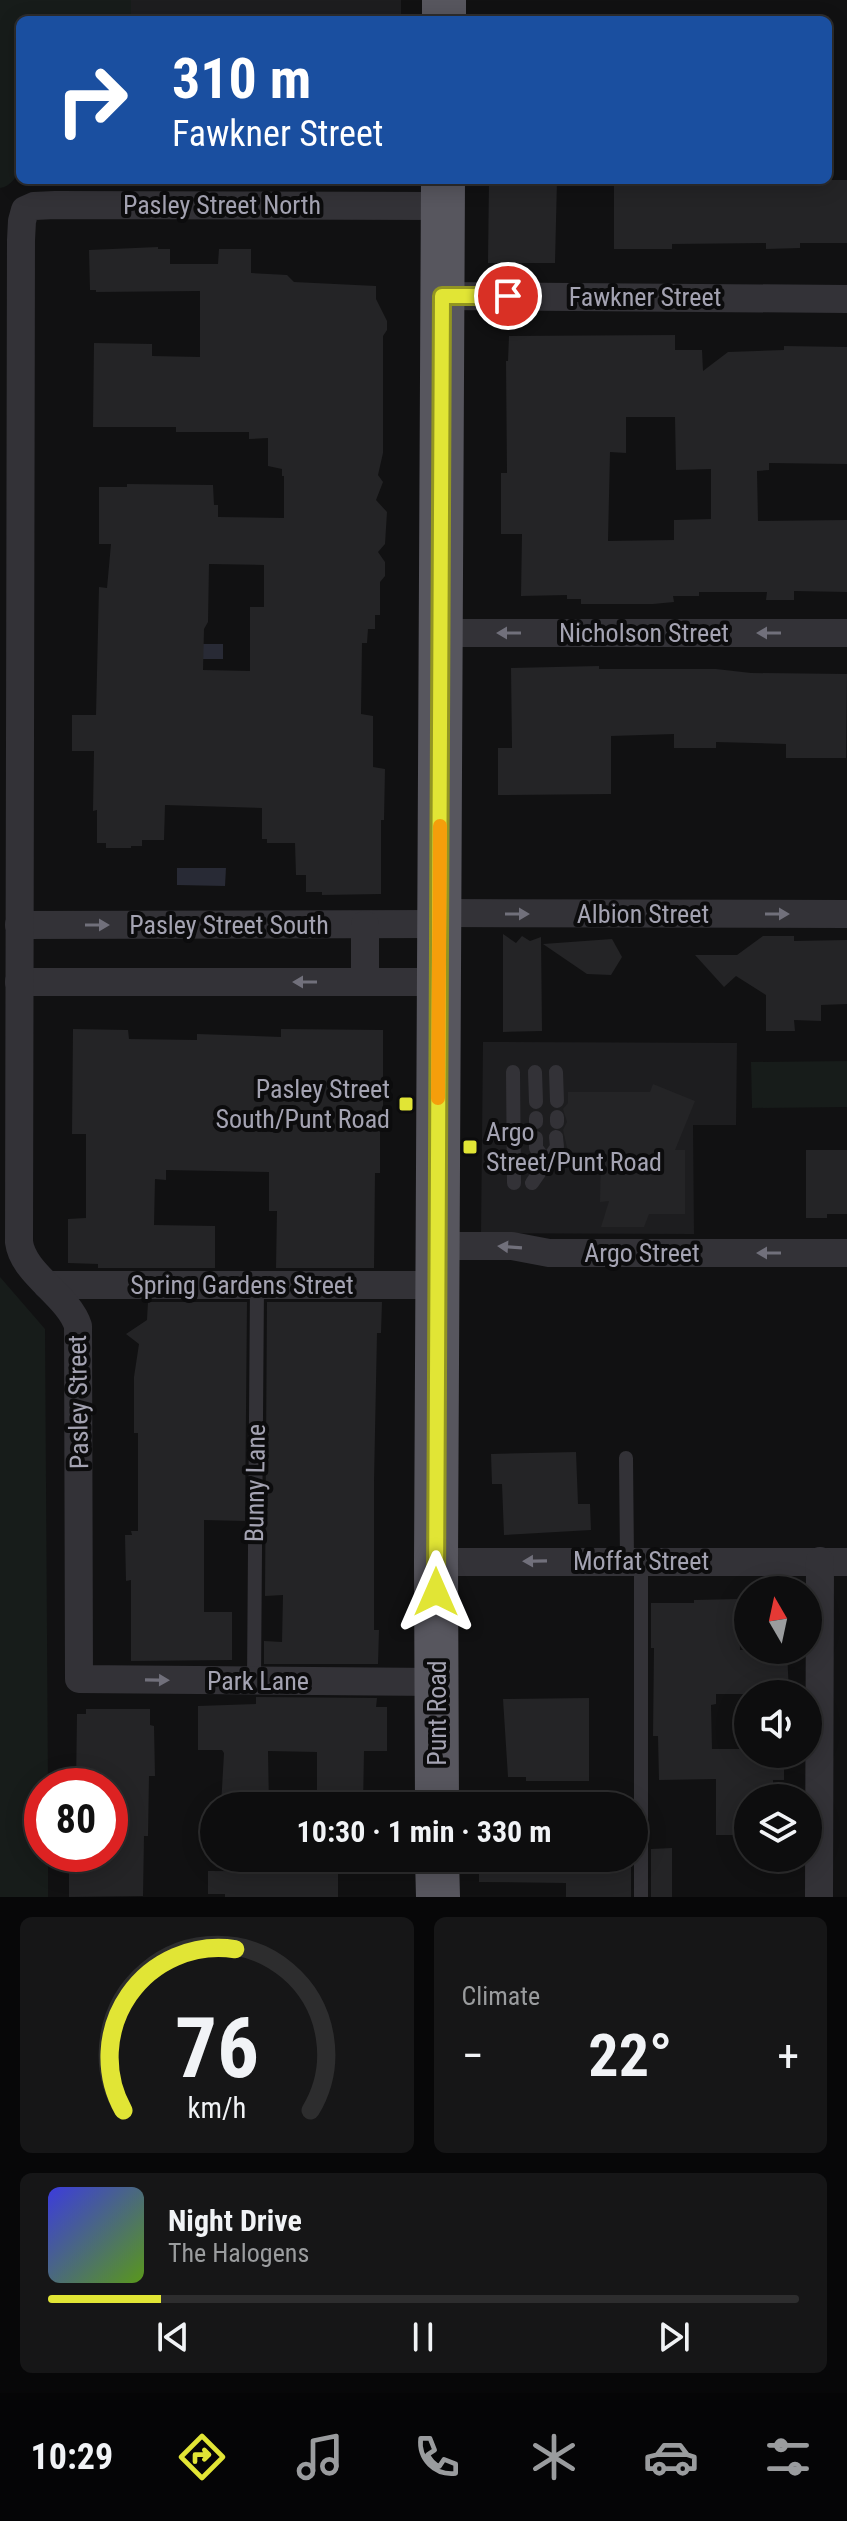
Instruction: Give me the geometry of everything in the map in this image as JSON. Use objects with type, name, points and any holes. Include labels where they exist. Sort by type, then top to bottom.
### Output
[{"type":"highway","name":"Punt Road","points":[[437,1792],[443,193]]},
{"type":"highway","points":[[437,1872],[438,1897]]},
{"type":"street","name":"Pasley Street North","points":[[22,233],[25,210],[40,206],[443,193]]},
{"type":"street","name":"Pasley Street","points":[[22,233],[19,1242],[23,1257],[74,1314],[78,1326],[79,1679]]},
{"type":"street","name":"Fawkner Street","points":[[442,296],[847,299]]},
{"type":"street","name":"Nicholson Street","points":[[440,633],[847,633]]},
{"type":"street","name":"Albion Street","points":[[439,919],[847,914]]},
{"type":"street","name":"Pasley Street South","points":[[19,925],[365,925],[439,919]]},
{"type":"street","points":[[365,925],[365,982]]},
{"type":"street","points":[[19,982],[439,982]]},
{"type":"street","name":"Argo Street","points":[[437,1266],[512,1246],[549,1253],[847,1253]]},
{"type":"street","name":"Spring Gardens Street","points":[[47,1285],[257,1285],[437,1266]]},
{"type":"street","name":"Moffat Street","points":[[436,1562],[833,1562]]},
{"type":"street","points":[[819,1897],[833,1562]]},
{"type":"street","name":"Park Lane","points":[[79,1679],[437,1682]]},
{"type":"lane","points":[[513,1072],[514,1183]]},
{"type":"lane","points":[[535,1072],[536,1102]]},
{"type":"lane","points":[[556,1072],[557,1101]]},
{"type":"lane","points":[[532,1183],[545,1160],[557,1147],[556,1137]]},
{"type":"lane","points":[[536,1138],[536,1148],[545,1160]]},
{"type":"lane","name":"Bunny Lane","points":[[254,1681],[257,1285]]},
{"type":"lane","points":[[626,1458],[634,1560],[641,1897]]},
{"type":"shaded area","points":[[0,0],[131,0],[131,16],[16,16],[16,176],[7,186],[0,188]]},
{"type":"shaded area","points":[[64,0],[401,0],[401,16],[64,16]]},
{"type":"shaded area","points":[[182,644],[223,644],[223,659],[182,659]]},
{"type":"shaded area","points":[[177,868],[226,868],[225,886],[177,885]]},
{"type":"shaded area","points":[[483,1042],[737,1043],[736,1125],[693,1125],[694,1234],[481,1233]]},
{"type":"shaded area","points":[[847,1061],[847,1107],[752,1108],[751,1062]]},
{"type":"shaded area","points":[[0,1277],[45,1329],[48,1768],[24,1768],[24,1872],[48,1872],[48,1897],[0,1897]]},
{"type":"building","points":[[832,180],[847,180],[847,243],[800,243],[800,248],[766,249],[766,243],[672,244],[672,249],[614,249],[614,184],[832,184]]},
{"type":"building","points":[[489,184],[557,184],[555,263],[488,263]]},
{"type":"building","points":[[158,247],[170,249],[170,264],[218,264],[219,249],[251,249],[251,273],[287,275],[294,282],[376,286],[376,299],[387,321],[383,336],[383,453],[378,475],[383,482],[376,500],[387,512],[385,544],[378,552],[385,562],[385,576],[380,582],[380,615],[375,615],[375,629],[368,629],[367,643],[362,643],[361,714],[373,716],[373,767],[385,769],[381,894],[322,895],[322,892],[306,892],[306,875],[296,875],[295,843],[267,843],[267,839],[262,839],[262,808],[165,805],[164,840],[142,840],[142,846],[131,848],[106,848],[106,843],[97,843],[97,810],[93,811],[94,751],[72,751],[72,715],[96,715],[99,587],[107,588],[111,544],[99,544],[99,487],[127,487],[127,484],[213,485],[218,517],[284,518],[284,476],[282,469],[268,466],[268,438],[249,439],[249,432],[176,432],[176,427],[93,427],[94,343],[152,344],[152,356],[200,357],[200,291],[90,290],[89,250]],"holes":[[[209,564],[264,565],[264,607],[250,607],[250,671],[203,670]]]},
{"type":"building","points":[[675,335],[675,350],[702,350],[703,371],[728,352],[784,350],[784,346],[847,347],[847,464],[769,463],[769,470],[757,471],[758,521],[847,520],[847,592],[794,591],[794,600],[766,600],[767,592],[699,592],[699,596],[673,596],[674,602],[653,604],[581,604],[581,599],[567,599],[567,595],[521,596],[522,534],[501,534],[501,473],[507,473],[506,361],[509,336]],"holes":[[[626,417],[675,417],[676,470],[711,469],[711,519],[674,520],[674,540],[608,541],[610,452],[626,453]]]},
{"type":"building","points":[[599,666],[599,669],[847,674],[846,758],[786,758],[786,744],[716,742],[716,748],[674,748],[674,734],[611,736],[611,794],[498,795],[498,748],[512,748],[511,668]]},
{"type":"building","points":[[503,934],[516,943],[522,936],[530,941],[541,937],[542,1031],[503,1032]]},
{"type":"building","points":[[763,936],[794,936],[794,941],[847,940],[847,1004],[821,1005],[821,1021],[794,1020],[795,1031],[766,1031],[766,995],[736,976],[724,987],[695,955],[737,955]]},
{"type":"building","points":[[612,939],[622,957],[611,975],[587,974],[543,944]]},
{"type":"building","points":[[73,1029],[128,1030],[129,1039],[197,1040],[197,1034],[281,1037],[281,1029],[383,1030],[383,1127],[380,1127],[380,1173],[375,1173],[374,1268],[276,1268],[277,1211],[269,1211],[269,1172],[166,1170],[166,1180],[155,1179],[154,1225],[215,1226],[215,1268],[98,1268],[98,1264],[68,1263],[68,1219],[86,1218],[86,1134],[72,1134]]},
{"type":"building","points":[[653,1084],[695,1101],[675,1150],[685,1150],[685,1214],[649,1214],[644,1227],[601,1227],[609,1201],[600,1202],[601,1152],[568,1152],[563,1130],[567,1122],[563,1109],[568,1103],[568,1092],[650,1092]]},
{"type":"building","points":[[806,1150],[847,1150],[847,1214],[806,1218]]},
{"type":"building","points":[[148,1302],[247,1302],[245,1521],[204,1520],[204,1612],[232,1612],[232,1660],[131,1661],[131,1580],[126,1581],[125,1535],[138,1531],[138,1433],[134,1433],[134,1377],[139,1344],[126,1334],[147,1320]]},
{"type":"building","points":[[267,1302],[382,1302],[381,1333],[377,1333],[374,1481],[374,1630],[379,1630],[378,1664],[264,1664],[264,1641],[282,1642],[283,1595],[265,1596]]},
{"type":"building","points":[[576,1452],[578,1504],[590,1504],[591,1530],[504,1535],[502,1484],[492,1484],[491,1454]]},
{"type":"building","points":[[734,1599],[734,1664],[788,1664],[788,1680],[734,1680],[734,1694],[716,1694],[716,1704],[711,1705],[712,1749],[734,1749],[734,1768],[784,1768],[784,1780],[773,1780],[773,1784],[734,1784],[734,1835],[716,1835],[716,1779],[659,1780],[658,1736],[653,1736],[651,1603],[694,1603],[694,1600]]},
{"type":"building","points":[[256,1697],[377,1698],[376,1707],[387,1707],[387,1751],[364,1751],[363,1792],[317,1792],[317,1752],[268,1751],[269,1792],[222,1792],[224,1753],[222,1750],[198,1750],[198,1706],[256,1704]]},
{"type":"building","points":[[589,1698],[589,1781],[526,1781],[526,1777],[508,1777],[503,1699]]},
{"type":"building","points":[[86,1709],[150,1709],[150,1725],[154,1726],[155,1776],[149,1776],[143,1896],[69,1897],[69,1872],[128,1872],[128,1768],[76,1768],[77,1714],[86,1714]]},
{"type":"building","points":[[672,1848],[672,1897],[651,1897],[651,1849]]},
{"type":"building","points":[[208,1872],[338,1872],[338,1897],[225,1897],[225,1894],[208,1894]]},
{"type":"building","points":[[479,1872],[631,1872],[631,1897],[566,1897],[566,1883],[479,1882]]},
{"type":"slow traffic","points":[[438,1098],[440,826]]},
{"type":"place","name":"Pasley Street South/Punt Road","points":[[406,1104]]},
{"type":"place","name":"Argo Street/Punt Road","points":[[470,1147]]},
{"type":"route","points":[[436,1592],[442,296],[508,296]]}]
